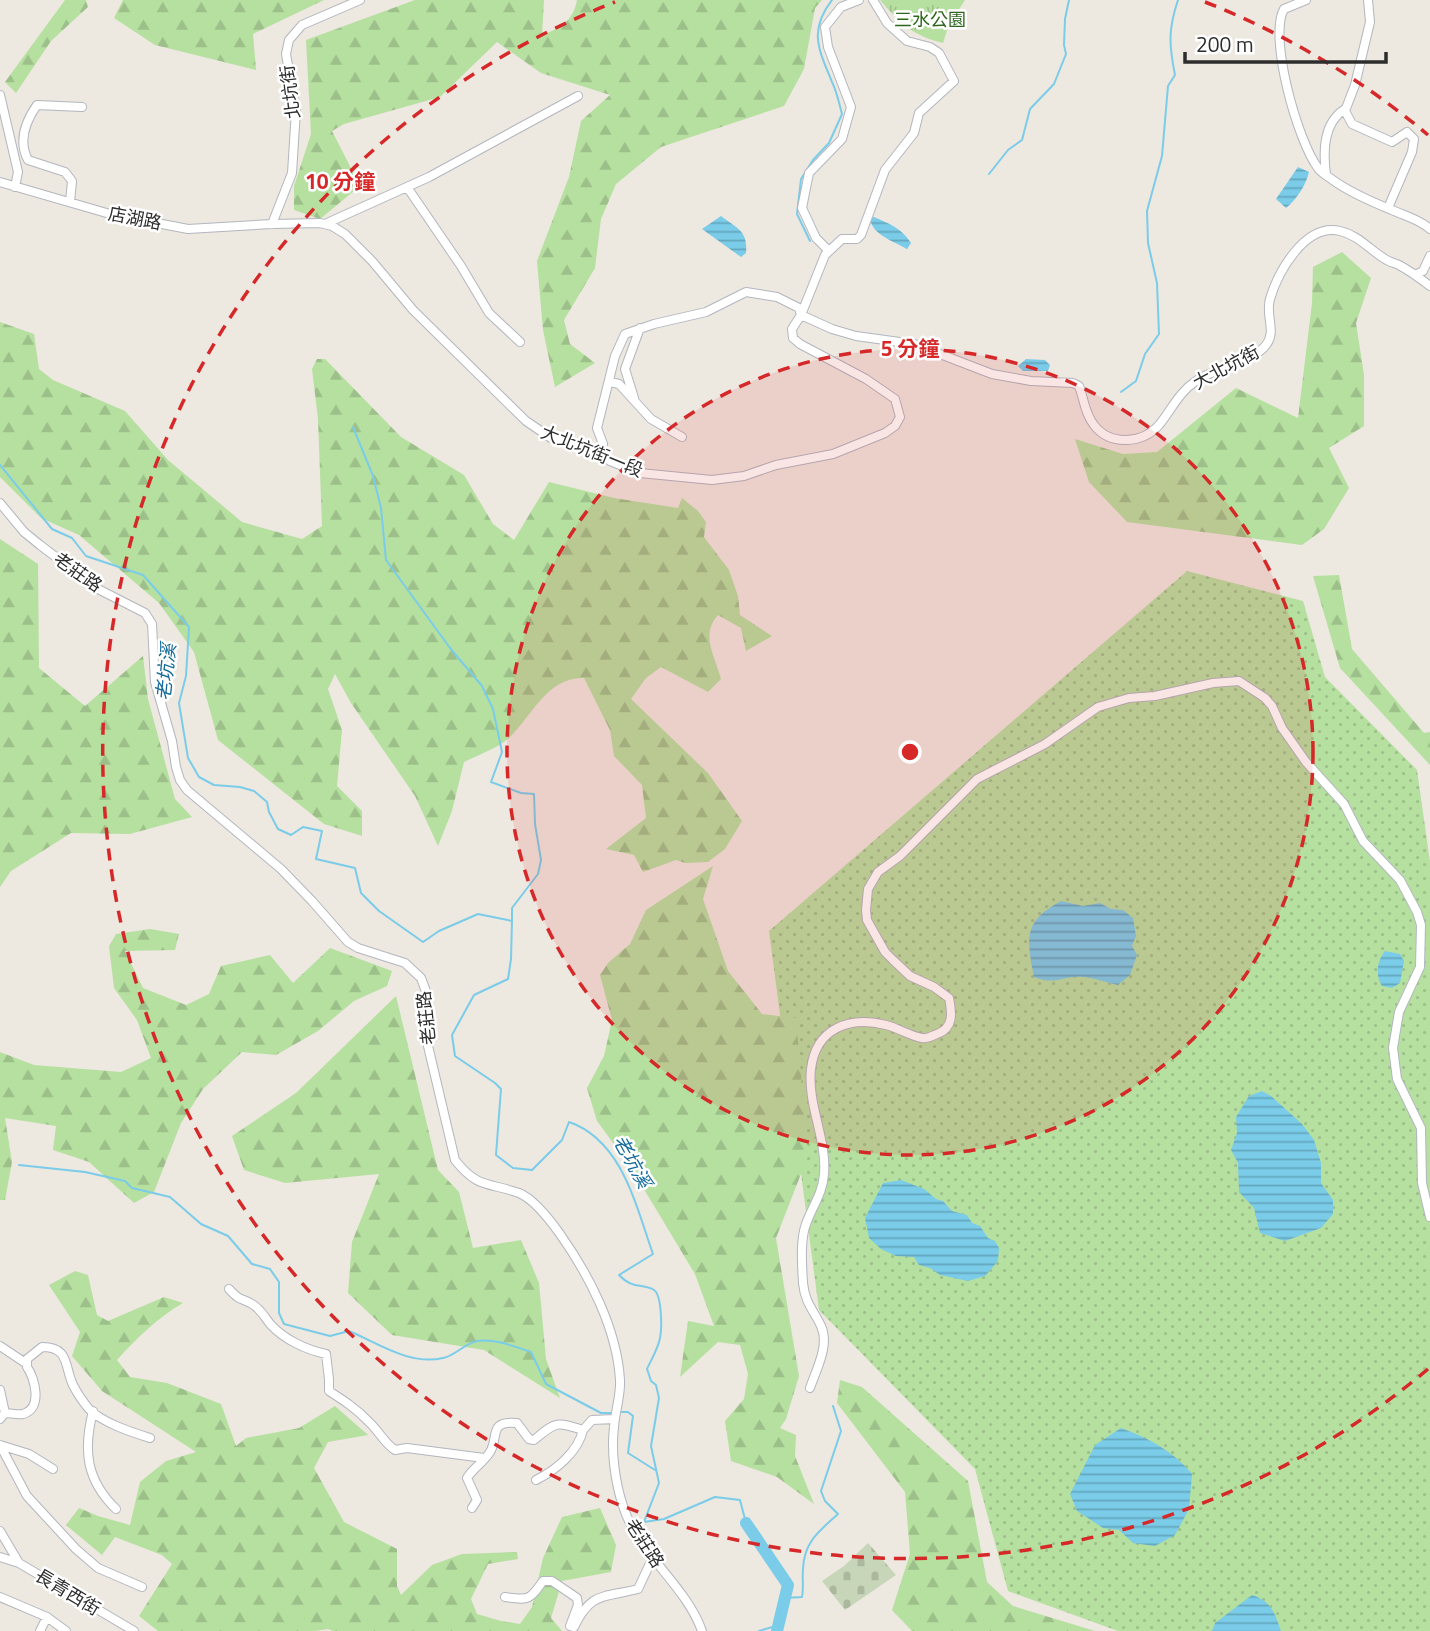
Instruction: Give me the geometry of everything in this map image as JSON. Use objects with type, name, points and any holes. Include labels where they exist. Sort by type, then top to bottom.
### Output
[{"type":"street","name":"北坑街","points":[[272,224],[292,173],[296,110],[286,54],[289,40],[302,25],[360,0]]},
{"type":"street","points":[[828,250],[816,238],[802,208],[809,173],[842,139],[851,107],[828,47],[825,27],[841,7],[859,0]]},
{"type":"street","points":[[801,315],[828,250],[842,239],[857,239],[861,235],[885,170],[914,133],[919,113],[954,81],[939,53],[930,47],[908,41],[887,23],[873,0]]},
{"type":"street","points":[[1306,0],[1284,9],[1278,26],[1286,85],[1308,149],[1318,169],[1388,208],[1422,222],[1430,229]]},
{"type":"street","points":[[1326,175],[1324,157],[1328,130],[1335,115],[1345,109],[1354,85],[1370,22],[1368,0]]},
{"type":"street","points":[[0,95],[18,172],[15,187]]},
{"type":"street","points":[[272,224],[325,224],[407,187],[578,96]]},
{"type":"street","points":[[69,202],[72,181],[65,172],[28,160],[23,150],[22,138],[37,105],[82,107]]},
{"type":"street","points":[[1345,109],[1352,124],[1392,142],[1407,132],[1414,139],[1403,177],[1388,208]]},
{"type":"street","name":"店湖路","points":[[0,183],[110,214],[188,229],[272,224]]},
{"type":"street","points":[[407,187],[461,266],[489,313],[520,342]]},
{"type":"street","name":"大北坑街一段","points":[[325,224],[345,234],[414,310],[526,421],[551,438],[602,453],[610,461],[640,473],[727,479],[776,465],[833,454],[885,433],[895,426],[900,417],[895,399],[866,379],[793,338],[792,329],[801,315]]},
{"type":"street","name":"大北坑街","points":[[801,315],[856,336],[914,344],[992,374],[1031,381],[1073,383],[1079,386],[1092,424],[1101,433],[1126,441],[1150,433],[1184,389],[1210,371],[1250,357],[1264,348],[1271,338],[1268,313],[1274,286],[1293,257],[1313,236],[1322,231],[1342,232],[1358,239],[1385,260],[1400,266],[1430,286]]},
{"type":"street","points":[[1415,275],[1423,271],[1430,256]]},
{"type":"street","points":[[602,453],[603,444],[597,428],[615,356],[625,334],[706,312],[746,292],[776,297],[799,308],[801,315]]},
{"type":"street","points":[[635,400],[625,369],[640,328]]},
{"type":"street","points":[[610,382],[619,384],[651,419],[682,437]]},
{"type":"street","name":"老莊路","points":[[0,503],[24,533],[99,589],[145,613],[152,624],[155,682],[172,741],[176,766],[187,790],[281,869],[348,942],[358,948],[405,963],[421,978],[426,994],[428,1046],[455,1160],[466,1174],[478,1182],[521,1194],[535,1205],[558,1231],[593,1287],[607,1322],[620,1381],[613,1429],[618,1490],[624,1509],[634,1531],[668,1580],[686,1600],[702,1631]]},
{"type":"street","points":[[810,1388],[824,1339],[822,1328],[806,1301],[803,1283],[804,1227],[822,1192],[825,1162],[810,1076],[813,1055],[821,1040],[834,1028],[865,1023],[886,1025],[924,1039],[942,1032],[950,1025],[952,1013],[949,999],[934,987],[910,976],[885,952],[867,920],[868,889],[878,872],[900,856],[977,779],[1002,764],[1033,751],[1098,707],[1129,698],[1156,696],[1213,683],[1239,681],[1250,687],[1272,706],[1282,728],[1306,762],[1344,804],[1363,841],[1407,889],[1421,926],[1422,948],[1420,967],[1399,1012],[1393,1048],[1397,1080],[1420,1128],[1422,1183],[1430,1217]]},
{"type":"street","points":[[229,1290],[240,1301],[252,1304],[274,1328],[295,1342],[326,1354],[328,1391],[354,1408],[384,1437],[386,1444],[395,1450],[419,1449],[484,1458]]},
{"type":"street","points":[[0,1346],[27,1364],[36,1395],[31,1408],[23,1414],[2,1416],[0,1390]]},
{"type":"street","points":[[27,1364],[27,1359],[33,1352],[42,1347],[53,1347],[61,1352],[73,1385],[93,1411],[150,1438]]},
{"type":"street","points":[[93,1411],[86,1452],[89,1466],[105,1498],[116,1509]]},
{"type":"street","points":[[536,1480],[559,1465],[578,1444],[583,1430],[592,1420],[616,1414]]},
{"type":"street","points":[[472,1508],[477,1500],[467,1478],[492,1450],[497,1428],[509,1422],[517,1423],[529,1439],[534,1440],[553,1424],[564,1424],[583,1430]]},
{"type":"street","points":[[0,1445],[29,1454],[53,1469]]},
{"type":"street","points":[[0,1445],[27,1496],[76,1549],[98,1568],[142,1587]]},
{"type":"street","points":[[0,1531],[19,1563]]},
{"type":"street","name":"長青西街","points":[[0,1557],[19,1563],[134,1631]]},
{"type":"street","points":[[505,1597],[526,1599],[531,1597],[543,1581],[552,1581],[577,1598],[578,1605],[570,1626],[574,1627],[589,1603],[612,1593],[638,1588],[653,1557]]},
{"type":"street","points":[[0,1597],[47,1617],[66,1631]]},
{"type":"street","points":[[40,1631],[47,1617]]},
{"type":"green space","points":[[65,0],[86,0],[88,7],[51,41],[16,93],[5,82]]},
{"type":"green space","points":[[123,0],[324,0],[253,34],[256,70],[155,45],[114,18]]},
{"type":"green space","points":[[415,0],[544,0],[542,35],[565,23],[573,13],[577,0],[822,0],[815,8],[804,69],[784,106],[661,147],[616,184],[601,219],[595,268],[564,320],[570,344],[595,363],[555,387],[543,330],[537,261],[569,177],[581,121],[610,95],[541,73],[497,42],[440,97],[344,124],[332,131],[360,186],[320,219],[294,210],[294,186],[311,134],[306,40]]},
{"type":"green space","name":"三水公園","points":[[880,0],[965,0],[948,27],[943,43],[923,37],[908,28]]},
{"type":"green space","points":[[1342,252],[1371,278],[1356,323],[1364,375],[1364,426],[1329,448],[1349,488],[1324,529],[1302,545],[1127,522],[1089,482],[1075,439],[1123,454],[1157,452],[1236,388],[1298,418],[1312,303],[1313,267]]},
{"type":"green space","points":[[0,322],[34,334],[39,369],[53,380],[125,411],[168,460],[242,522],[302,539],[322,526],[318,419],[312,369],[317,359],[325,359],[401,437],[464,475],[493,524],[514,540],[549,482],[614,498],[678,508],[682,498],[698,511],[706,522],[704,537],[729,570],[738,596],[740,615],[772,636],[746,651],[741,628],[718,615],[709,638],[721,679],[708,692],[661,667],[646,678],[631,699],[708,773],[742,821],[725,849],[708,862],[685,863],[676,860],[643,872],[634,855],[606,849],[646,818],[642,785],[614,756],[610,730],[584,678],[570,680],[548,692],[504,742],[464,762],[452,811],[438,846],[415,796],[351,703],[335,674],[328,689],[342,730],[337,786],[362,811],[362,836],[324,824],[218,740],[194,652],[159,603],[79,535],[41,518],[0,477]]},
{"type":"green space","points":[[0,539],[38,564],[39,668],[85,706],[143,656],[148,699],[175,799],[192,817],[130,834],[71,833],[11,871],[0,887]]},
{"type":"green space","points":[[1187,571],[1303,601],[1325,677],[1417,770],[1430,862],[1430,1631],[1118,1631],[1008,1591],[975,1469],[819,1310],[769,931]]},
{"type":"green space","points":[[1339,575],[1352,649],[1424,733],[1430,732],[1430,765],[1340,668],[1313,576]]},
{"type":"green space","points":[[713,866],[703,899],[728,971],[762,1014],[796,1018],[808,1156],[776,1238],[799,1376],[786,1419],[780,1428],[796,1435],[795,1456],[814,1504],[777,1477],[731,1461],[725,1421],[744,1399],[748,1374],[740,1345],[718,1342],[680,1377],[688,1321],[714,1326],[695,1274],[630,1166],[597,1121],[587,1088],[604,1056],[612,1020],[600,975],[608,963],[630,944],[646,910]]},
{"type":"green space","points":[[150,929],[179,934],[175,950],[125,951],[143,988],[186,1005],[209,994],[221,966],[270,955],[293,983],[330,948],[392,971],[387,986],[354,1001],[318,1031],[276,1055],[242,1052],[203,1089],[181,1123],[154,1192],[134,1203],[89,1162],[53,1150],[56,1126],[5,1118],[12,1162],[5,1200],[0,1200],[0,1052],[34,1065],[121,1072],[151,1058],[137,1020],[114,988],[109,946],[116,934]]},
{"type":"green space","points":[[396,996],[438,1170],[459,1192],[473,1248],[521,1240],[539,1283],[546,1359],[560,1398],[484,1350],[392,1335],[348,1293],[352,1242],[379,1174],[285,1183],[244,1170],[232,1136],[296,1093]]},
{"type":"green space","points":[[75,1271],[88,1275],[97,1315],[108,1321],[164,1297],[183,1303],[148,1329],[117,1360],[130,1377],[167,1383],[221,1404],[236,1446],[246,1438],[299,1428],[335,1406],[368,1435],[328,1442],[314,1468],[344,1522],[397,1549],[397,1586],[401,1595],[432,1565],[462,1554],[517,1552],[518,1559],[488,1564],[471,1599],[477,1614],[520,1624],[532,1607],[543,1558],[562,1517],[600,1508],[616,1545],[611,1572],[562,1581],[551,1618],[562,1631],[158,1631],[139,1616],[172,1564],[162,1555],[115,1537],[102,1555],[66,1525],[79,1508],[130,1525],[140,1482],[166,1461],[196,1452],[102,1391],[72,1356],[80,1332],[49,1285]]},
{"type":"green space","points":[[840,1380],[862,1387],[968,1481],[987,1582],[1013,1606],[1095,1631],[912,1631],[892,1610],[910,1554],[905,1492],[837,1403]]},
{"type":"green space","points":[[868,1543],[896,1575],[845,1610],[822,1581],[844,1566]]},
{"type":"water","points":[[1298,167],[1309,172],[1308,177],[1286,208],[1276,199]]},
{"type":"water","points":[[721,216],[743,235],[746,253],[741,257],[702,229]]},
{"type":"water","points":[[874,217],[899,230],[911,243],[907,249],[878,233],[871,224],[870,218]]},
{"type":"water","points":[[1026,359],[1045,360],[1050,365],[1048,371],[1023,371],[1018,366]]},
{"type":"water","points":[[1061,901],[1083,906],[1100,903],[1111,909],[1123,910],[1133,918],[1136,936],[1132,946],[1137,955],[1130,975],[1118,985],[1084,977],[1048,981],[1034,977],[1029,942],[1033,924],[1039,916]]},
{"type":"water","points":[[1385,951],[1400,954],[1404,961],[1400,983],[1392,988],[1382,986],[1378,977],[1379,964]]},
{"type":"water","points":[[1262,1091],[1302,1124],[1314,1140],[1321,1163],[1321,1183],[1333,1200],[1333,1214],[1321,1228],[1285,1241],[1260,1233],[1254,1208],[1239,1192],[1238,1163],[1231,1150],[1237,1133],[1236,1117],[1249,1096]]},
{"type":"water","points":[[901,1180],[924,1189],[943,1201],[952,1211],[967,1215],[972,1223],[980,1226],[988,1238],[995,1241],[999,1248],[998,1261],[985,1276],[968,1281],[940,1275],[919,1265],[914,1257],[896,1256],[881,1249],[869,1238],[865,1218],[883,1183]]},
{"type":"water","points":[[1121,1428],[1160,1446],[1192,1474],[1189,1509],[1175,1535],[1155,1546],[1133,1543],[1119,1530],[1103,1528],[1077,1511],[1070,1494],[1095,1445]]},
{"type":"water","points":[[1252,1595],[1271,1608],[1281,1631],[1212,1631],[1215,1623]]},
{"type":"waterway","points":[[810,241],[797,214],[801,179],[813,160],[829,143],[842,114],[818,41],[820,21],[832,0]]},
{"type":"waterway","points":[[989,174],[1008,150],[1022,140],[1030,109],[1054,84],[1066,54],[1065,19],[1069,0]]},
{"type":"waterway","points":[[1121,392],[1136,381],[1145,354],[1159,334],[1157,283],[1148,243],[1147,211],[1162,156],[1168,86],[1175,75],[1170,38],[1178,0]]},
{"type":"waterway","points":[[353,427],[373,476],[381,508],[386,560],[450,648],[482,686],[493,709],[502,752],[491,782],[521,793],[534,794],[535,824],[541,860],[538,874],[512,908],[512,920]]},
{"type":"waterway","name":"老坑溪","points":[[0,465],[52,529],[72,538],[86,556],[143,575],[189,627],[186,676],[179,703],[188,758],[199,777],[214,785],[254,791],[267,802],[278,829],[291,835],[303,827],[322,831],[316,859],[355,868],[361,893],[379,911],[423,942],[439,931],[478,914],[512,921],[508,979],[474,995],[452,1035],[455,1056],[501,1089],[496,1155],[513,1168],[532,1170],[562,1140],[569,1122],[602,1143],[614,1159],[633,1196],[653,1254],[619,1275],[629,1283],[650,1288],[657,1293],[661,1320],[659,1342],[647,1369],[651,1381],[656,1385],[659,1398],[651,1446],[659,1483],[644,1522],[664,1519],[715,1497],[740,1500],[746,1523]]},
{"type":"waterway","points":[[19,1165],[85,1172],[125,1181],[132,1188],[170,1197],[201,1224],[228,1236],[252,1264],[270,1269],[279,1282],[279,1313],[284,1324],[330,1336],[349,1331],[394,1352],[418,1359],[447,1357],[477,1341],[505,1344],[531,1352],[546,1384],[601,1413],[613,1413]]},
{"type":"waterway","points":[[785,1598],[802,1597],[806,1551],[819,1532],[838,1514],[825,1501],[821,1491],[841,1431],[833,1406]]},
{"type":"waterway","points":[[619,1412],[628,1412],[633,1416],[628,1453],[655,1470]]},
{"type":"waterway","name":"老坑溪","points":[[746,1523],[788,1585],[777,1631]]},
{"type":"waterway","points":[[759,1631],[779,1625]]}]
